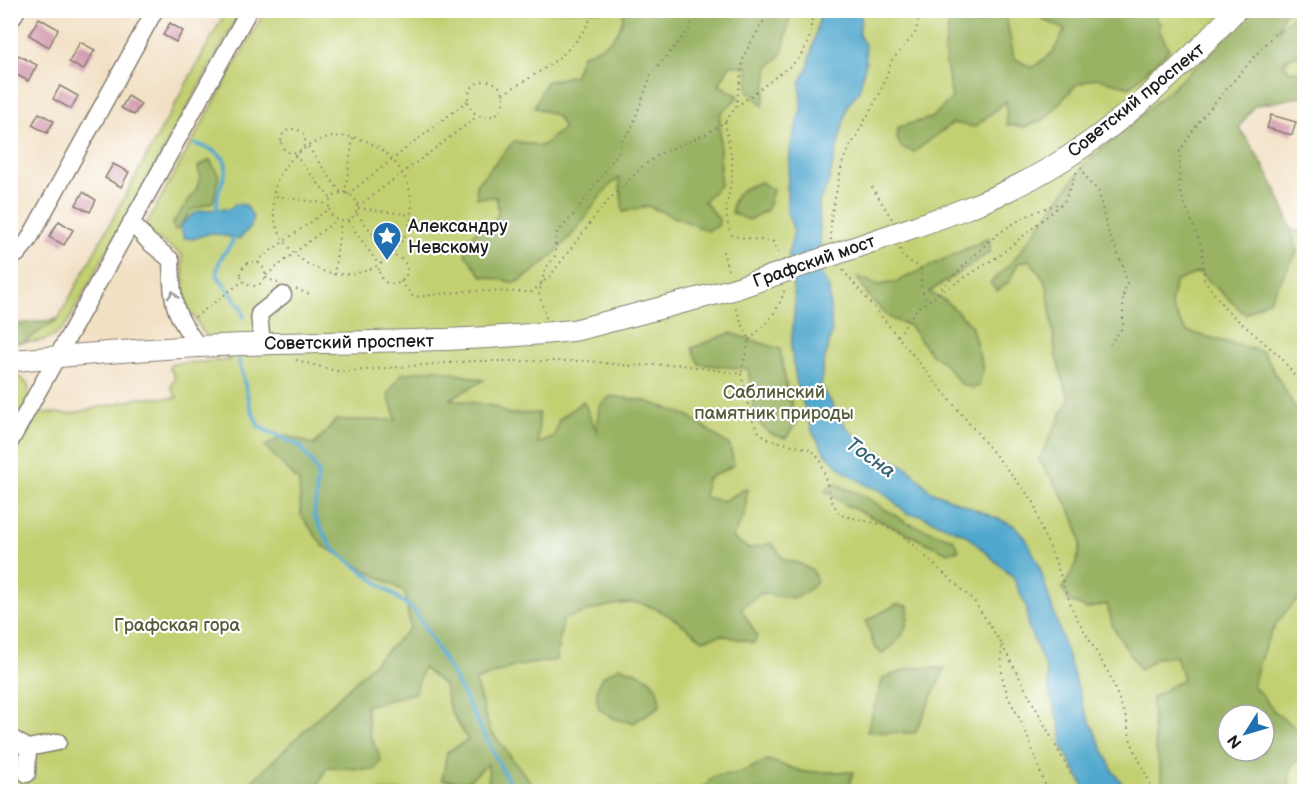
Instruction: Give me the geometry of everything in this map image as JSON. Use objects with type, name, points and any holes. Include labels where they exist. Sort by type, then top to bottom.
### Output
[{"type":"main road","name":"Советский проспект","points":[[895,234],[1004,192],[1049,168],[1092,139],[1193,55],[1236,10]]},
{"type":"main road","name":"Графский мост","points":[[733,292],[895,234]]},
{"type":"main road","name":"Советский проспект","points":[[10,361],[198,346],[409,342],[551,333],[600,324],[733,292]]},
{"type":"street","points":[[10,22],[17,10]]},
{"type":"street","points":[[10,257],[17,254],[28,241],[155,10]]},
{"type":"street","points":[[10,442],[249,10]]},
{"type":"street","points":[[131,222],[149,242],[171,260],[173,304],[179,320],[198,346]]},
{"type":"street","points":[[262,344],[259,314],[283,295]]},
{"type":"street","points":[[10,737],[28,748],[58,742]]},
{"type":"street","points":[[27,774],[28,748]]},
{"type":"path","points":[[503,94],[567,54],[585,33],[595,10]]},
{"type":"path","points":[[548,324],[540,301],[540,286],[545,269],[555,256],[556,234],[575,213],[618,153],[622,139],[630,130],[651,75],[690,28],[694,10]]},
{"type":"path","points":[[736,107],[744,55],[770,10]]},
{"type":"path","points":[[401,281],[413,297],[468,291],[532,292],[540,286],[603,206],[643,166],[661,153],[706,134],[725,122],[736,107],[798,60],[809,40],[813,10]]},
{"type":"path","points":[[832,245],[829,234],[831,217],[843,160],[874,104],[892,60],[915,34],[921,10]]},
{"type":"path","points":[[1139,10],[1150,13],[1152,10]]},
{"type":"path","points":[[1274,34],[1200,120],[1180,151],[1179,189],[1202,248],[1204,279],[1226,310],[1281,357],[1305,389]]},
{"type":"path","points":[[331,200],[294,155],[286,151],[281,144],[286,130],[294,128],[301,131],[305,137],[306,146],[344,193],[357,204],[357,213],[348,221],[336,220],[329,209],[331,200],[344,193],[467,101],[471,88],[482,81],[494,82],[503,94],[504,104],[497,113],[487,117],[478,116],[364,202],[357,204]]},
{"type":"path","points":[[467,101],[478,116]]},
{"type":"path","points":[[725,122],[732,172],[727,190],[725,222],[732,236],[773,242],[781,260]]},
{"type":"path","points":[[333,138],[353,138],[374,145],[392,158],[403,172],[410,189],[411,215],[407,233],[390,257],[362,273],[334,275],[317,270],[294,255],[283,241],[276,224],[275,196],[283,171],[294,155],[306,146],[333,138]]},
{"type":"path","points":[[344,193],[353,138]]},
{"type":"path","points":[[898,336],[917,308],[1000,255],[1064,202],[1092,139]]},
{"type":"path","points":[[1080,164],[1089,182],[1098,190],[1102,200],[1107,229],[1123,266],[1127,284],[1123,295],[1123,327],[1110,344]]},
{"type":"path","points":[[872,188],[896,224],[895,234],[902,257],[921,268],[921,286],[926,302]]},
{"type":"path","points":[[275,196],[329,204]]},
{"type":"path","points":[[935,295],[1003,228],[1036,210],[1064,202]]},
{"type":"path","points":[[358,208],[411,215]]},
{"type":"path","points":[[329,209],[283,241],[258,263],[245,265],[241,272],[244,280],[255,285],[336,220]]},
{"type":"path","points":[[357,213],[390,257]]},
{"type":"path","points":[[348,221],[381,264]]},
{"type":"path","points":[[334,275],[341,222]]},
{"type":"path","points":[[723,251],[733,292],[749,340],[741,374],[751,417],[758,431],[768,439],[812,450],[821,461],[831,500],[840,515],[884,525],[899,532],[974,601],[1001,643],[1071,774]]},
{"type":"path","points":[[381,264],[379,271],[383,279],[392,283],[401,281],[406,274],[405,262],[397,256],[390,257]]},
{"type":"path","points":[[258,263],[264,269],[264,277]]},
{"type":"path","points":[[839,263],[1034,502],[1041,530],[1052,552],[1073,611],[1110,676],[1131,742],[1154,792]]},
{"type":"path","points":[[264,277],[271,278]]},
{"type":"path","points":[[194,317],[244,280]]},
{"type":"path","points":[[749,340],[766,325],[781,303],[785,288]]},
{"type":"path","points":[[1123,295],[1128,298]]},
{"type":"path","points":[[293,359],[340,372],[471,361],[589,361],[631,366],[676,364],[741,374]]},
{"type":"path","points":[[1001,643],[1002,676],[1008,697],[1023,725],[1048,792]]},
{"type":"green space","points":[[226,11],[241,11],[66,325],[57,334],[47,339],[24,342],[58,319]]},
{"type":"green space","name":"Саблинский памятник природы","points":[[265,11],[1304,11],[1304,71],[1289,71],[1284,64],[1290,58],[1242,56],[1196,116],[1292,231],[1304,232],[1304,791],[11,791],[10,461],[35,412],[69,414],[141,398],[177,398],[171,387],[175,376],[169,368],[172,364],[230,360],[203,332],[185,303],[182,255],[151,234],[145,226]]},
{"type":"green space","points":[[624,11],[765,11],[763,15],[771,11],[791,13],[782,54],[768,67],[763,106],[748,91],[748,67],[730,65],[719,85],[739,96],[720,114],[720,185],[704,201],[719,219],[718,226],[708,231],[648,206],[623,212],[619,178],[600,197],[562,246],[533,272],[516,283],[482,276],[465,254],[477,230],[496,219],[498,207],[496,197],[477,198],[476,185],[514,141],[542,146],[564,128],[557,116],[534,107],[546,82],[575,75],[582,55],[605,44],[616,34],[623,20]]},
{"type":"green space","points":[[951,11],[973,11],[978,23],[990,14],[1005,11],[1014,58],[1032,68],[1053,52],[1065,30],[1041,18],[1040,11],[1152,11],[1161,25],[1159,29],[1169,50],[1130,87],[1096,78],[1076,85],[1045,119],[1026,127],[1007,125],[1006,101],[975,127],[953,123],[914,152],[902,148],[897,139],[898,127],[931,118],[952,98],[944,52]]},
{"type":"green space","points":[[1253,11],[1285,11],[1278,30],[1298,11],[1304,11],[1304,53],[1286,59],[1284,64],[1289,71],[1304,71],[1304,96],[1254,106],[1239,128],[1274,187],[1288,219],[1297,252],[1270,299],[1245,314],[1199,272],[1175,282],[1171,306],[1186,331],[1263,352],[1304,423],[1304,595],[1276,624],[1265,646],[1253,685],[1268,703],[1216,703],[1216,763],[1276,763],[1276,713],[1304,734],[1304,753],[1290,768],[1289,791],[1164,791],[1154,738],[1152,698],[1183,679],[1176,656],[1157,658],[1140,670],[1113,627],[1107,604],[1086,609],[1068,600],[1063,588],[1074,567],[1080,544],[1076,523],[1071,512],[1039,460],[1069,399],[1056,357],[1047,285],[1030,260],[1018,263],[1009,282],[997,291],[990,283],[1013,261],[1085,164],[1200,63]]},
{"type":"green space","points":[[210,160],[219,176],[213,202],[191,210],[175,230],[172,224],[196,190],[200,178],[198,167]]},
{"type":"green space","points":[[761,182],[773,190],[767,210],[749,220],[732,213],[736,196],[744,189]]},
{"type":"green space","points":[[989,238],[990,252],[929,292],[946,301],[971,325],[983,369],[979,386],[973,388],[961,384],[944,363],[930,353],[910,326],[890,318],[869,297],[857,277],[879,285],[896,282]]},
{"type":"green space","points":[[58,319],[24,342],[11,344],[11,325]]},
{"type":"green space","points":[[730,333],[780,349],[787,390],[797,422],[786,438],[774,435],[759,422],[755,413],[748,369],[699,364],[692,348]]},
{"type":"green space","points":[[435,369],[484,380],[450,399],[493,406],[508,414],[539,413],[538,444],[554,437],[559,420],[583,401],[597,431],[599,406],[611,396],[646,401],[689,416],[730,446],[734,465],[707,479],[704,497],[723,501],[747,488],[745,514],[732,538],[749,549],[772,543],[784,560],[798,563],[813,571],[817,582],[803,594],[791,598],[762,593],[741,608],[757,636],[754,643],[722,635],[703,640],[674,619],[650,606],[624,603],[563,619],[556,660],[516,666],[475,681],[490,730],[532,784],[529,791],[489,791],[488,764],[466,783],[442,780],[447,752],[468,740],[450,710],[444,685],[423,668],[415,693],[366,706],[370,735],[381,759],[375,770],[327,767],[315,791],[242,791],[410,628],[405,592],[323,546],[301,515],[299,482],[265,446],[286,435],[314,445],[336,420],[396,420],[388,394],[401,374]]},
{"type":"green space","points":[[19,377],[28,384],[29,396],[11,432],[11,378]]},
{"type":"green space","points":[[834,483],[864,496],[907,523],[953,539],[959,550],[948,553],[846,505],[825,491]]},
{"type":"green space","points":[[897,604],[908,606],[906,628],[894,645],[882,654],[874,646],[866,621]]},
{"type":"green space","points":[[621,667],[644,675],[654,683],[659,697],[660,706],[633,723],[615,719],[599,709],[597,701],[597,687],[602,677]]},
{"type":"green space","points":[[911,668],[945,668],[915,733],[867,732],[883,678]]},
{"type":"green space","points":[[768,760],[804,772],[853,772],[848,791],[700,791],[714,776],[739,773]]},
{"type":"water","name":"Тосна","points":[[821,11],[862,11],[859,35],[865,45],[866,62],[859,91],[848,105],[827,187],[819,201],[821,272],[829,289],[832,333],[823,365],[821,386],[846,427],[868,448],[908,468],[931,491],[1013,525],[1025,537],[1038,562],[1084,708],[1113,771],[1128,791],[1086,791],[1062,746],[1061,728],[1050,695],[1046,669],[1028,626],[1027,609],[1013,577],[966,535],[920,515],[908,514],[880,490],[868,486],[845,472],[826,454],[813,433],[797,385],[791,349],[795,301],[788,254],[794,231],[787,212],[787,190],[791,144],[801,109],[800,83],[808,67]]},
{"type":"water","points":[[235,204],[246,205],[253,217],[250,228],[239,239],[211,233],[193,239],[184,238],[180,226],[193,214],[203,210],[230,209]]},
{"type":"building","points":[[39,18],[58,29],[49,47],[29,35]]},
{"type":"building","points":[[170,23],[183,31],[176,42],[163,35]]},
{"type":"building","points":[[80,42],[95,50],[83,70],[69,62]]},
{"type":"building","points":[[16,54],[37,65],[28,81],[10,71],[10,63]]},
{"type":"building","points":[[60,86],[78,96],[71,109],[53,99]]},
{"type":"building","points":[[128,96],[141,104],[134,115],[121,108]]},
{"type":"building","points":[[39,113],[54,121],[47,133],[32,125]]},
{"type":"building","points":[[1271,115],[1296,122],[1292,135],[1267,128]]},
{"type":"building","points":[[113,164],[129,172],[121,187],[105,178]]},
{"type":"building","points":[[83,192],[96,200],[90,212],[76,205]]},
{"type":"building","points":[[59,221],[73,230],[64,245],[49,237]]},
{"type":"waterway","points":[[195,144],[212,150],[222,157],[226,164],[217,201],[218,212]]},
{"type":"waterway","points":[[235,234],[231,245],[222,256],[217,275],[241,307],[244,317]]},
{"type":"waterway","points":[[239,360],[250,406],[259,427],[300,446],[318,472],[314,516],[333,549],[415,611],[455,679],[514,792]]},
{"type":"place","name":"Александру Невскому","points":[[387,262]]},
{"type":"park label","name":"Графская гора","points":[[177,625]]}]
